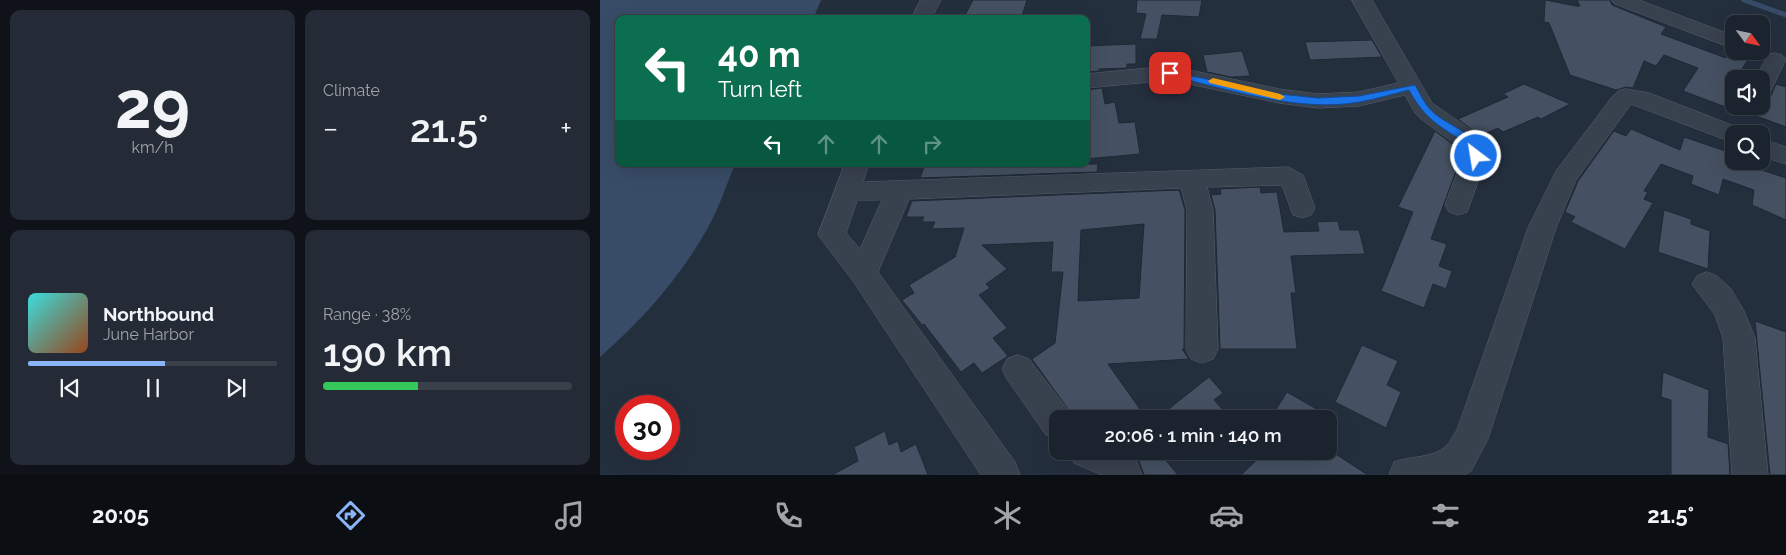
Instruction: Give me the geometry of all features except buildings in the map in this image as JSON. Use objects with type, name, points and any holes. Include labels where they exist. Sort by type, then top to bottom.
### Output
[{"type":"street","points":[[923,15],[931,0]]},
{"type":"street","points":[[1362,0],[1423,108],[1472,142],[1478,149],[1458,205]]},
{"type":"street","points":[[1622,0],[1725,40]]},
{"type":"street","points":[[1768,70],[1772,58]]},
{"type":"street","points":[[1090,81],[1170,73],[1279,96],[1318,101],[1359,99],[1411,87]]},
{"type":"street","points":[[1407,475],[1438,470],[1458,459],[1471,439],[1542,228],[1565,177],[1620,102],[1626,96],[1641,98],[1725,132]]},
{"type":"street","points":[[1770,150],[1786,156]]},
{"type":"street","points":[[856,167],[832,235],[863,273],[1002,475]]},
{"type":"street","points":[[847,192],[1288,176],[1294,180],[1302,208]]},
{"type":"street","points":[[1188,179],[1196,191],[1200,210],[1202,349]]},
{"type":"street","points":[[863,273],[900,190]]},
{"type":"street","points":[[1707,284],[1722,298],[1739,338],[1750,475]]},
{"type":"street","points":[[1018,369],[1049,412]]},
{"type":"street","points":[[1109,460],[1114,462],[1124,475]]},
{"type":"water","points":[[600,0],[821,0],[815,15],[615,15],[615,167],[734,167],[710,223],[684,266],[645,314],[600,357]]},
{"type":"waterway","points":[[1744,0],[1786,15]]},
{"type":"slow traffic","points":[[1213,81],[1280,97]]},
{"type":"route","points":[[1170,73],[1279,96],[1318,101],[1359,99],[1411,87],[1423,108],[1456,133],[1472,142],[1478,149],[1476,156]]}]
